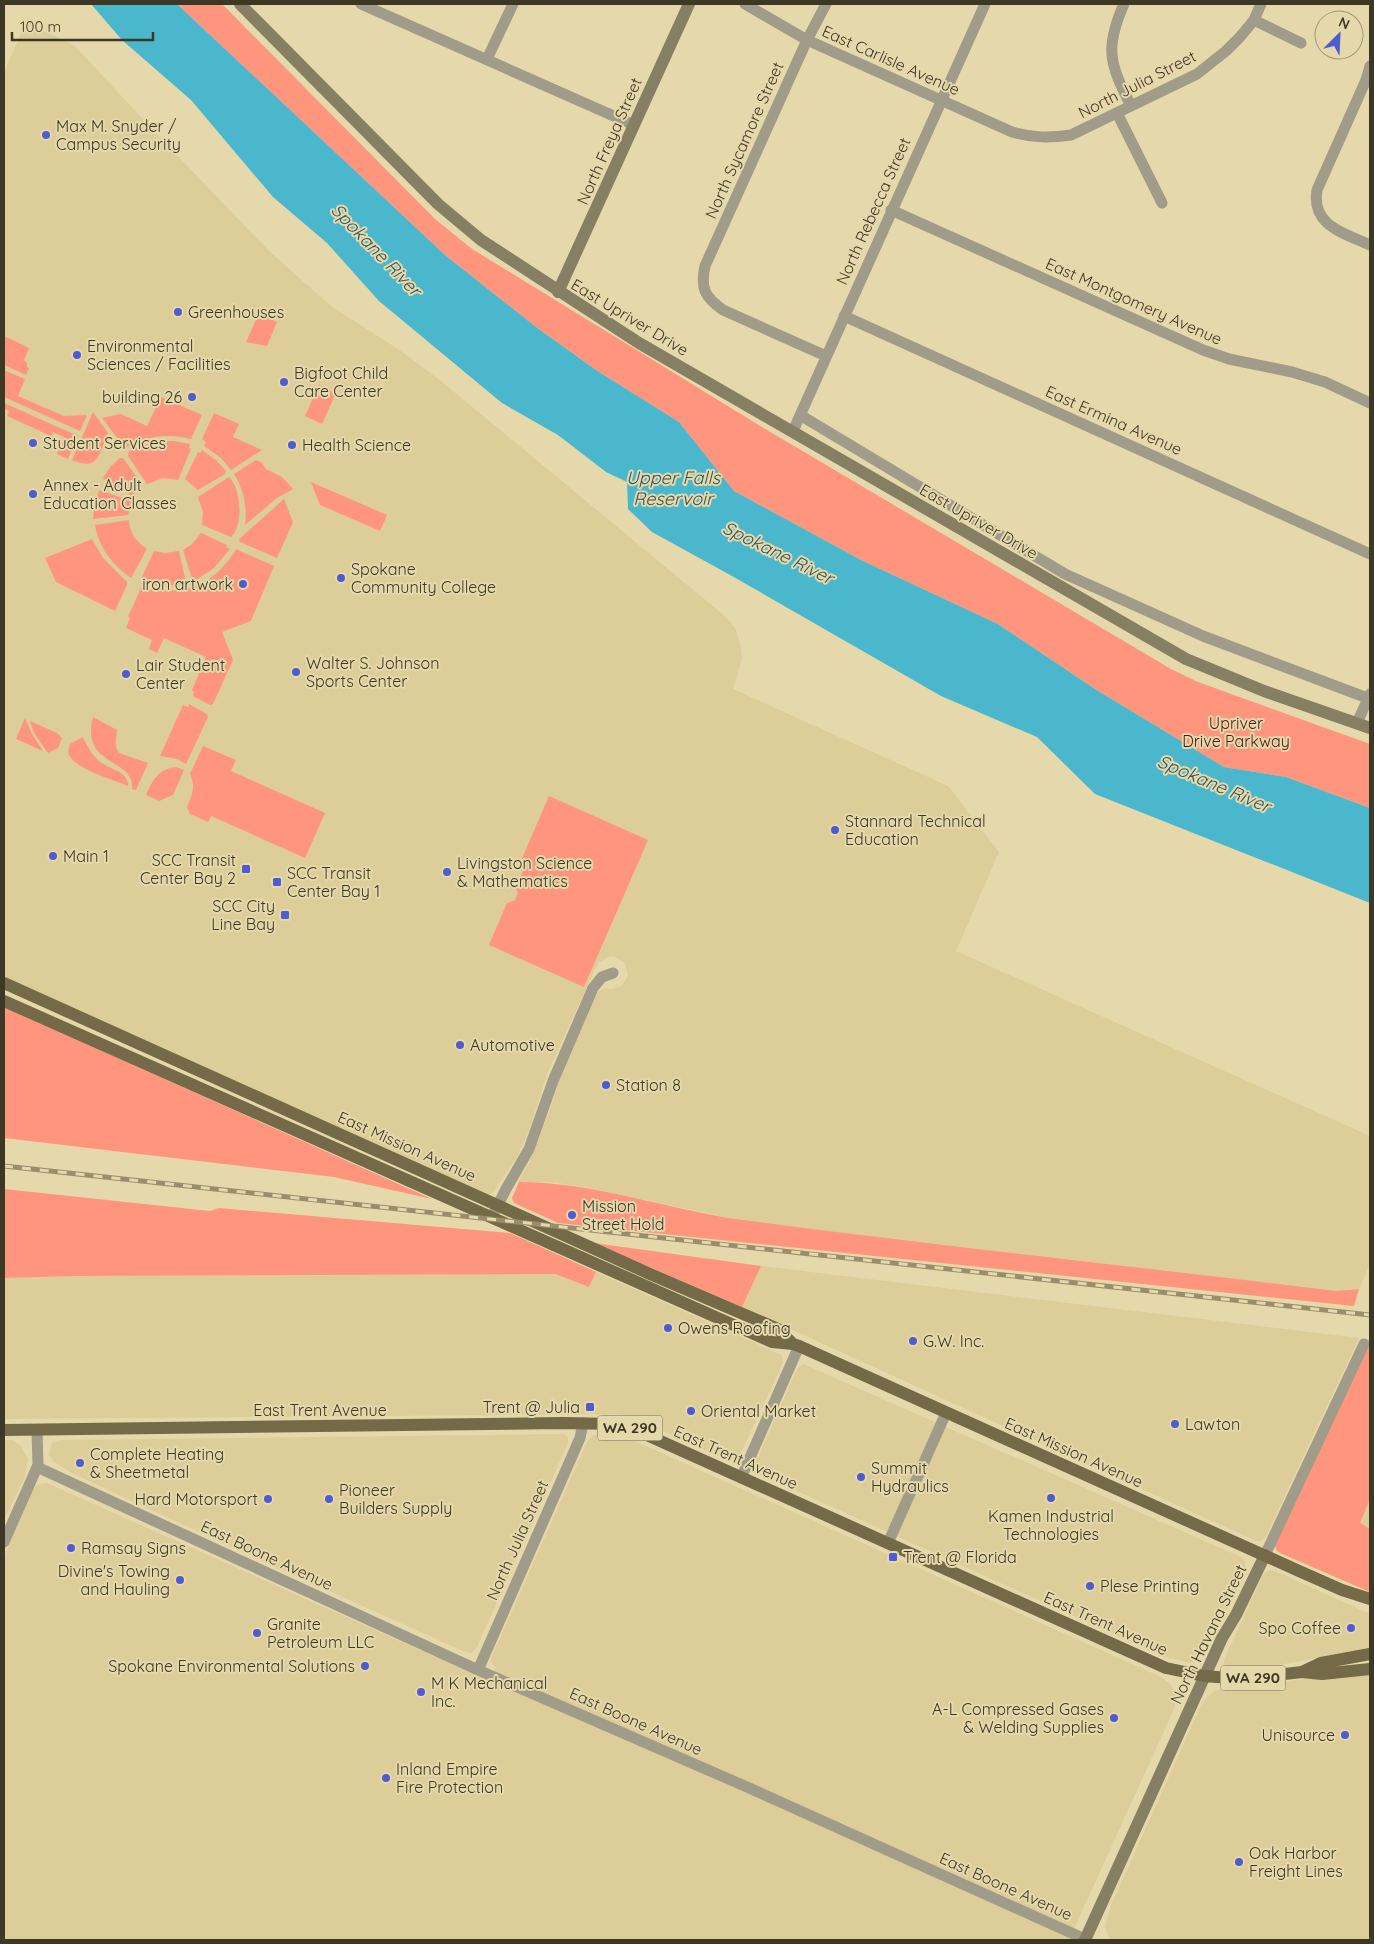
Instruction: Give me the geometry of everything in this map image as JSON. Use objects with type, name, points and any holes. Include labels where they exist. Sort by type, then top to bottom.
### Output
[{"type":"main road","name":"East Mission Avenue","points":[[4,983],[642,1270],[778,1329],[796,1345],[1342,1590],[1370,1606]]},
{"type":"main road","name":"East Mission Avenue","points":[[4,1001],[491,1219],[772,1342],[796,1345]]},
{"type":"main road","name":"East Trent Avenue","points":[[4,1430],[614,1424],[632,1429],[1153,1663],[1179,1672],[1204,1676],[1243,1678],[1302,1672],[1322,1674],[1370,1669]]},
{"type":"main road","name":"East Mission Avenue","points":[[1342,1590],[1370,1599]]},
{"type":"main road","name":"East Trent Avenue","points":[[1302,1672],[1321,1663],[1370,1654]]},
{"type":"street","name":"East Upriver Drive","points":[[240,4],[438,204],[481,240],[558,292],[639,343],[1186,659],[1264,691],[1370,728]]},
{"type":"street","points":[[361,4],[634,125]]},
{"type":"street","points":[[487,59],[513,4]]},
{"type":"street","name":"North Freya Street","points":[[558,292],[689,4]]},
{"type":"street","name":"East Carlisle Avenue","points":[[745,4],[807,40],[1012,132],[1029,137]]},
{"type":"street","name":"North Sycamore Street","points":[[826,4],[807,40],[705,266],[702,281],[706,294],[713,303],[724,310],[826,356]]},
{"type":"street","name":"North Rebecca Street","points":[[793,431],[985,4]]},
{"type":"street","points":[[1124,4],[1116,21],[1112,39],[1112,59],[1116,75],[1131,106]]},
{"type":"street","name":"North Julia Street","points":[[1029,137],[1049,138],[1071,135],[1197,74],[1226,51],[1254,20],[1261,4]]},
{"type":"street","points":[[1254,20],[1301,43]]},
{"type":"street","points":[[1370,66],[1368,81],[1317,190],[1315,201],[1319,215],[1328,224],[1370,245]]},
{"type":"street","points":[[1117,113],[1162,203]]},
{"type":"street","name":"East Montgomery Avenue","points":[[891,210],[1202,350],[1229,360],[1292,372],[1325,382],[1370,403]]},
{"type":"street","name":"East Ermina Avenue","points":[[844,316],[1370,554]]},
{"type":"street","name":"East Upriver Drive","points":[[800,415],[1065,574],[1203,636],[1370,697]]},
{"type":"street","points":[[1058,585],[1065,574]]},
{"type":"street","points":[[1357,723],[1370,697]]},
{"type":"street","points":[[491,1219],[529,1149],[553,1081],[593,988],[602,977],[613,973]]},
{"type":"street","name":"North Havana Street","points":[[1086,1940],[1204,1676],[1265,1556],[1364,1344]]},
{"type":"street","points":[[741,1478],[796,1345]]},
{"type":"street","points":[[888,1543],[946,1413]]},
{"type":"street","name":"North Julia Street","points":[[478,1670],[580,1438],[583,1423]]},
{"type":"street","points":[[4,1542],[38,1467],[38,1430]]},
{"type":"street","name":"East Boone Avenue","points":[[38,1467],[478,1670],[1086,1940]]},
{"type":"shaded area","name":"Spokane Community College","points":[[26,22],[75,46],[268,250],[331,306],[401,351],[441,381],[726,617],[735,628],[740,643],[742,659],[733,689],[948,786],[999,852],[956,951],[1370,1136],[1370,1264],[1359,1289],[1336,1291],[1088,1265],[740,1220],[584,1187],[551,1182],[518,1182],[530,1161],[553,1101],[558,1081],[595,997],[598,992],[605,988],[611,989],[622,986],[628,976],[625,963],[614,956],[598,963],[547,1074],[530,1128],[517,1157],[493,1192],[488,1195],[4,977],[4,72]]},
{"type":"shaded area","points":[[761,1266],[1359,1338],[1266,1536],[1260,1541],[1256,1541],[742,1307]]},
{"type":"shaded area","points":[[596,1272],[782,1355],[783,1363],[738,1459],[730,1461],[634,1418],[620,1414],[4,1419],[4,1278],[555,1274],[589,1287]]},
{"type":"shaded area","points":[[803,1364],[1241,1557],[1245,1562],[1246,1570],[1244,1577],[1224,1615],[1212,1627],[1197,1659],[1191,1663],[1162,1656],[759,1474],[756,1471],[755,1464],[797,1369]]},
{"type":"shaded area","points":[[564,1434],[568,1437],[568,1443],[477,1647],[471,1653],[227,1545],[72,1473],[53,1461],[49,1454],[52,1443],[61,1440]]},
{"type":"shaded area","points":[[600,1434],[617,1436],[637,1442],[1161,1677],[1168,1682],[1174,1689],[1175,1707],[1069,1940],[4,1940],[4,1557],[33,1489],[37,1485],[47,1483],[489,1681],[496,1667],[491,1662],[491,1658],[587,1442],[592,1436]]},
{"type":"shaded area","points":[[4,1440],[12,1440],[20,1445],[28,1459],[25,1476],[4,1520]]},
{"type":"shaded area","points":[[1370,1499],[1370,1529],[1359,1524]]},
{"type":"shaded area","points":[[1269,1570],[1370,1614],[1370,1649],[1273,1666],[1224,1667],[1224,1660],[1263,1575]]},
{"type":"shaded area","points":[[1370,1672],[1370,1940],[1111,1940],[1105,1926],[1111,1905],[1201,1705],[1207,1697],[1214,1691],[1223,1688]]},
{"type":"green space","name":"Upriver Drive Parkway","points":[[177,4],[222,4],[435,219],[472,249],[767,430],[1171,669],[1198,682],[1370,744],[1370,808],[1286,777],[1224,767],[1095,689],[998,624],[863,561],[734,491],[679,422],[596,370],[536,327],[445,255]]},
{"type":"green space","points":[[259,313],[277,322],[267,346],[246,342]]},
{"type":"green space","points":[[4,336],[29,348],[24,360],[29,368],[26,375],[4,365]]},
{"type":"green space","points":[[4,370],[25,379],[18,396],[64,416],[87,415],[80,431],[4,397]]},
{"type":"green space","points":[[319,385],[336,393],[322,424],[305,416]]},
{"type":"green space","points":[[161,397],[202,415],[191,439],[174,436],[149,438],[125,448],[102,418],[121,414],[147,426]]},
{"type":"green space","points":[[4,403],[78,436],[68,459],[57,454],[64,437],[53,432],[51,436],[7,416],[9,411],[4,409]]},
{"type":"green space","points":[[93,412],[108,433],[100,454],[97,459],[88,464],[72,460]]},
{"type":"green space","points":[[214,413],[239,424],[233,437],[262,450],[231,470],[221,458],[204,446],[206,442],[202,439]]},
{"type":"green space","points":[[158,441],[190,444],[189,448],[191,449],[178,480],[163,478],[147,484],[128,456],[129,451]]},
{"type":"green space","points":[[202,450],[216,460],[226,471],[225,474],[198,490],[185,479],[198,452],[200,453]]},
{"type":"green space","points":[[120,458],[123,458],[142,484],[132,496],[103,478],[111,466]]},
{"type":"green space","points":[[256,460],[261,462],[266,469],[282,477],[293,489],[277,498],[245,525],[246,511],[244,498],[234,474]]},
{"type":"green space","points":[[229,477],[236,489],[239,507],[238,525],[231,537],[202,525],[203,512],[198,497]]},
{"type":"green space","points":[[311,482],[387,515],[380,531],[320,505]]},
{"type":"green space","points":[[99,490],[131,501],[128,515],[93,519],[94,506]]},
{"type":"green space","points":[[284,499],[293,522],[277,558],[240,542],[239,539]]},
{"type":"green space","points":[[129,520],[130,529],[134,537],[147,549],[131,578],[107,555],[95,525]]},
{"type":"green space","points":[[201,533],[227,545],[226,547],[230,549],[214,568],[193,582],[183,550],[192,544]]},
{"type":"green space","points":[[92,539],[103,558],[127,582],[115,611],[56,582],[45,558]]},
{"type":"green space","points":[[236,549],[274,566],[251,621],[222,632],[233,660],[213,704],[210,705],[193,696],[194,692],[192,690],[206,657],[164,638],[157,653],[149,649],[152,640],[126,628],[130,618],[128,617],[141,588],[170,591],[196,586],[218,572],[228,562]]},
{"type":"green space","points":[[154,551],[165,553],[179,551],[186,582],[185,585],[159,586],[143,583],[142,577]]},
{"type":"green space","points":[[189,704],[207,714],[208,717],[186,764],[177,759],[160,756],[183,705],[188,707]]},
{"type":"green space","points":[[93,717],[117,730],[116,745],[119,753],[148,763],[136,790],[132,789],[131,779],[125,771],[100,754],[94,745],[91,733]]},
{"type":"green space","points":[[25,718],[32,734],[43,751],[16,739]]},
{"type":"green space","points":[[30,721],[57,733],[62,738],[58,748],[48,753],[34,733]]},
{"type":"green space","points":[[83,737],[96,759],[122,774],[128,786],[85,769],[72,759],[68,753],[70,744]]},
{"type":"green space","points":[[203,746],[236,760],[231,771],[325,813],[305,858],[211,816],[208,822],[190,814],[187,807],[193,787],[190,774]]},
{"type":"green space","points":[[176,767],[184,770],[173,795],[159,801],[146,795],[160,773]]},
{"type":"green space","points":[[549,796],[648,840],[584,987],[489,945],[507,903],[515,900],[518,893],[516,889],[523,871],[520,863]]},
{"type":"green space","points":[[4,1007],[432,1199],[334,1177],[4,1138]]},
{"type":"green space","points":[[519,1182],[548,1183],[604,1191],[687,1210],[817,1230],[1336,1291],[1359,1289],[1354,1306],[558,1223],[514,1203],[512,1198]]},
{"type":"green space","points":[[4,1189],[210,1211],[219,1208],[510,1233],[596,1272],[589,1287],[555,1274],[4,1278]]},
{"type":"green space","points":[[594,1243],[761,1266],[742,1307]]},
{"type":"green space","points":[[1370,1337],[1370,1499],[1360,1523],[1370,1529],[1370,1592],[1280,1553],[1276,1550],[1275,1545]]},
{"type":"water","name":"Upper Falls Reservoir","points":[[91,4],[177,4],[445,255],[536,327],[596,370],[679,422],[734,491],[863,561],[998,624],[1095,689],[1224,767],[1286,777],[1370,808],[1370,903],[1095,794],[1037,737],[941,696],[652,532],[628,509],[627,482],[606,472],[558,435],[502,403],[379,301],[327,243],[273,197],[191,100],[122,40]]},
{"type":"railway","points":[[4,1166],[1370,1315]]},
{"type":"place","name":"Max M. Snyder / Campus Security","points":[[46,135]]},
{"type":"place","name":"Greenhouses","points":[[178,312]]},
{"type":"place","name":"Environmental Sciences / Facilities","points":[[77,355]]},
{"type":"place","name":"Bigfoot Child Care Center","points":[[284,382]]},
{"type":"place","name":"building 26","points":[[192,397]]},
{"type":"place","name":"Student Services","points":[[33,443]]},
{"type":"place","name":"Health Science","points":[[292,445]]},
{"type":"place","name":"Annex - Adult Education Classes","points":[[33,494]]},
{"type":"place","name":"Spokane Community College","points":[[341,578]]},
{"type":"place","name":"iron artwork","points":[[243,584]]},
{"type":"place","name":"Walter S. Johnson Sports Center","points":[[296,672]]},
{"type":"place","name":"Lair Student Center","points":[[126,674]]},
{"type":"place","name":"Stannard Technical Education","points":[[835,830]]},
{"type":"place","name":"Main 1","points":[[53,856]]},
{"type":"place","name":"SCC Transit Center Bay 2","points":[[246,869]]},
{"type":"place","name":"Livingston Science & Mathematics","points":[[447,872]]},
{"type":"place","name":"SCC Transit Center Bay 1","points":[[277,882]]},
{"type":"place","name":"SCC City Line Bay","points":[[285,915]]},
{"type":"place","name":"Automotive","points":[[460,1045]]},
{"type":"place","name":"Station 8","points":[[606,1085]]},
{"type":"place","name":"Mission Street Hold","points":[[572,1215]]},
{"type":"place","name":"Owens Roofing","points":[[668,1328]]},
{"type":"place","name":"G.W. Inc.","points":[[913,1341]]},
{"type":"place","name":"Trent @ Julia","points":[[590,1407]]},
{"type":"place","name":"Oriental Market","points":[[691,1411]]},
{"type":"place","name":"Lawton","points":[[1175,1424]]},
{"type":"place","name":"Complete Heating & Sheetmetal","points":[[80,1463]]},
{"type":"place","name":"Summit Hydraulics","points":[[861,1477]]},
{"type":"place","name":"Kamen Industrial Technologies","points":[[1051,1498]]},
{"type":"place","name":"Hard Motorsport","points":[[268,1499]]},
{"type":"place","name":"Pioneer Builders Supply","points":[[329,1499]]},
{"type":"place","name":"Ramsay Signs","points":[[71,1548]]},
{"type":"place","name":"Trent @ Florida","points":[[893,1557]]},
{"type":"place","name":"Divine's Towing and Hauling","points":[[180,1580]]},
{"type":"place","name":"Plese Printing","points":[[1090,1586]]},
{"type":"place","name":"Spo Coffee","points":[[1351,1628]]},
{"type":"place","name":"Granite Petroleum LLC","points":[[257,1633]]},
{"type":"place","name":"Spokane Environmental Solutions","points":[[365,1666]]},
{"type":"place","name":"M K Mechanical Inc.","points":[[421,1692]]},
{"type":"place","name":"A-L Compressed Gases & Welding Supplies","points":[[1114,1718]]},
{"type":"place","name":"Unisource","points":[[1345,1735]]},
{"type":"place","name":"Inland Empire Fire Protection","points":[[386,1778]]},
{"type":"place","name":"Oak Harbor Freight Lines","points":[[1239,1862]]},
{"type":"water label","name":"Spokane River","points":[[376,250]]},
{"type":"water label","name":"Spokane River","points":[[778,553]]},
{"type":"water label","name":"Spokane River","points":[[1214,784]]}]
